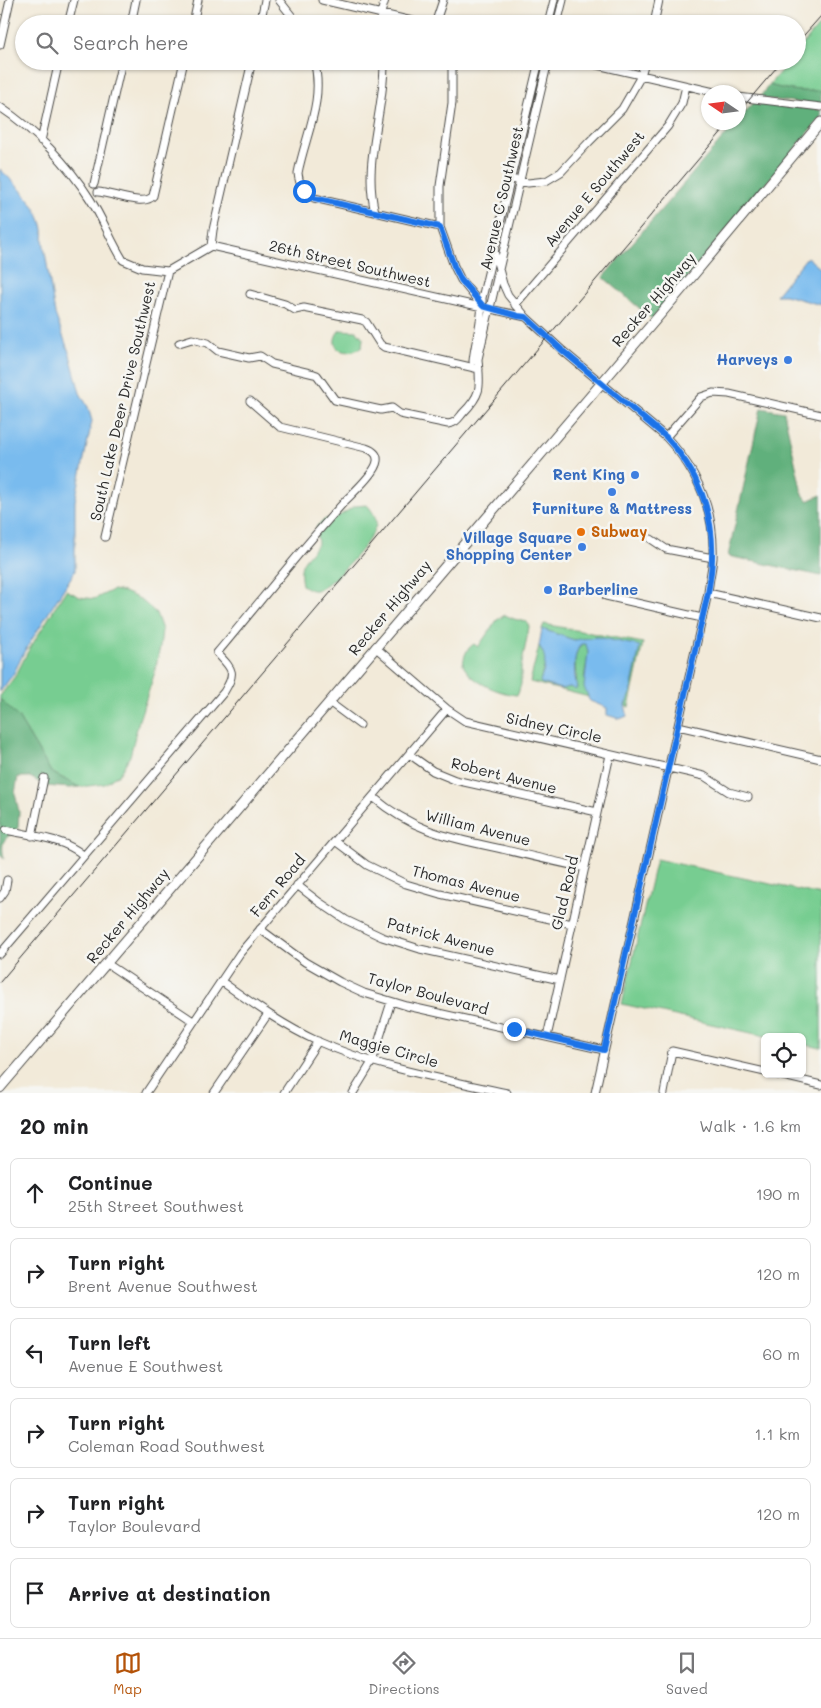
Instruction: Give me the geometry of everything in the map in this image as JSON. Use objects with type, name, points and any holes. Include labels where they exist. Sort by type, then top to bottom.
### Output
[{"type":"main road","name":"Recker Highway","points":[[0,1088],[681,290],[821,122]]},
{"type":"street","points":[[0,45],[10,0]]},
{"type":"street","points":[[70,15],[74,0]]},
{"type":"street","points":[[133,15],[136,0]]},
{"type":"street","points":[[195,15],[198,0]]},
{"type":"street","points":[[262,15],[265,0]]},
{"type":"street","points":[[322,0],[385,15]]},
{"type":"street","points":[[381,14],[385,0]]},
{"type":"street","points":[[438,15],[443,0]]},
{"type":"street","points":[[550,15],[554,0]]},
{"type":"street","points":[[559,15],[563,0]]},
{"type":"street","points":[[656,15],[659,0]]},
{"type":"street","points":[[281,1],[291,15]]},
{"type":"street","points":[[41,141],[58,70]]},
{"type":"street","points":[[98,192],[94,184],[120,70]]},
{"type":"street","points":[[98,192],[145,201],[153,196],[182,70]]},
{"type":"street","points":[[0,107],[41,141],[62,162],[90,199],[123,260],[142,268],[168,271],[211,246],[213,230],[250,70]]},
{"type":"street","points":[[316,70],[316,102],[299,166],[299,179],[304,191],[311,197],[440,227]]},
{"type":"street","points":[[375,212],[371,190],[374,148],[383,94],[384,70]]},
{"type":"street","points":[[452,70],[452,103],[440,186],[440,227],[461,280],[486,307],[526,317]]},
{"type":"street","name":"Avenue C Southwest","points":[[486,307],[482,298],[537,70]]},
{"type":"street","name":"Avenue C Southwest","points":[[179,343],[192,339],[208,344],[218,351],[249,358],[260,356],[272,364],[314,374],[335,400],[381,410],[392,408],[400,414],[448,424],[475,392],[476,368],[474,348],[499,268],[546,70]]},
{"type":"street","points":[[617,70],[701,89]]},
{"type":"street","points":[[510,179],[528,182],[546,181],[562,172],[622,109],[643,70]]},
{"type":"street","name":"Avenue E Southwest","points":[[516,305],[668,126],[682,102],[686,86]]},
{"type":"street","points":[[746,98],[821,108]]},
{"type":"street","points":[[83,189],[94,184]]},
{"type":"street","points":[[90,199],[96,196],[98,192]]},
{"type":"street","name":"26th Street Southwest","points":[[211,246],[486,307]]},
{"type":"street","points":[[494,251],[503,284],[526,317],[563,351],[666,437],[686,460],[698,483],[708,515],[712,538],[708,593],[595,1093]]},
{"type":"street","name":"South Lake Deer Drive Southwest","points":[[105,538],[168,271]]},
{"type":"street","points":[[250,294],[286,304],[295,310],[304,308],[362,320],[366,322],[384,347],[476,368]]},
{"type":"street","points":[[666,437],[701,398],[713,393],[729,394],[821,415]]},
{"type":"street","points":[[0,954],[224,692],[233,674],[230,667],[217,653],[372,472],[377,462],[377,456],[373,451],[366,448],[280,428],[250,401]]},
{"type":"street","points":[[651,539],[666,549],[712,558]]},
{"type":"street","points":[[708,593],[821,618]]},
{"type":"street","points":[[606,596],[702,618]]},
{"type":"street","name":"Sidney Circle","points":[[375,647],[447,709],[472,724],[708,777],[729,792],[748,796]]},
{"type":"street","points":[[329,702],[360,725]]},
{"type":"street","name":"Fern Road","points":[[146,1093],[240,953],[447,709]]},
{"type":"street","points":[[678,726],[821,759]]},
{"type":"street","name":"Robert Avenue","points":[[409,754],[433,770],[455,780],[597,812]]},
{"type":"street","name":"Glad Road","points":[[547,1037],[610,754]]},
{"type":"street","points":[[32,836],[44,778]]},
{"type":"street","name":"William Avenue","points":[[372,798],[404,820],[438,835],[585,868]]},
{"type":"street","points":[[6,830],[63,843],[84,855]]},
{"type":"street","name":"Thomas Avenue","points":[[335,841],[367,865],[406,884],[440,894],[572,924]]},
{"type":"street","points":[[0,898],[7,880]]},
{"type":"street","name":"Patrick Avenue","points":[[298,885],[346,920],[382,937],[420,949],[560,980]]},
{"type":"street","name":"Taylor Boulevard","points":[[260,929],[294,956],[364,993],[390,1002],[604,1050]]},
{"type":"street","points":[[106,963],[194,1021]]},
{"type":"street","name":"Maggie Circle","points":[[221,981],[268,1014],[318,1041],[372,1062],[507,1093]]},
{"type":"street","points":[[353,1093],[372,1062],[390,1002]]},
{"type":"street","points":[[214,1093],[268,1014]]},
{"type":"street","points":[[284,1093],[318,1041]]},
{"type":"street","points":[[664,1093],[672,1051],[761,1071]]},
{"type":"street","points":[[792,1078],[821,1085]]},
{"type":"green space","points":[[821,23],[821,90],[795,90],[769,85],[782,70],[806,70],[806,40]]},
{"type":"green space","points":[[769,85],[795,90],[821,90],[821,105],[759,98]]},
{"type":"green space","points":[[754,102],[821,110],[821,118],[652,319],[603,277],[730,130],[746,130],[746,111]]},
{"type":"green space","points":[[340,330],[357,331],[363,338],[362,347],[349,352],[337,348],[335,339]]},
{"type":"green space","points":[[761,408],[784,412],[802,493],[808,501],[821,495],[821,576],[728,556]]},
{"type":"green space","points":[[367,505],[374,514],[376,525],[360,552],[332,580],[316,590],[302,585],[302,565],[318,542],[317,526],[323,520],[339,516],[355,506]]},
{"type":"green space","points":[[66,590],[80,597],[94,599],[113,590],[124,592],[140,599],[156,613],[162,630],[154,675],[139,720],[130,756],[120,773],[105,784],[79,787],[51,772],[18,717],[0,699],[0,696],[16,675],[27,653]]},
{"type":"green space","points":[[505,615],[527,622],[529,627],[521,668],[521,684],[516,695],[486,686],[472,677],[463,665],[467,650],[474,644],[478,647],[497,620]]},
{"type":"green space","points":[[544,624],[643,643],[629,707],[625,706],[630,695],[639,646],[597,637],[574,640],[542,629]]},
{"type":"green space","points":[[583,643],[587,644],[588,647],[585,683],[589,697],[530,682],[539,646],[545,657],[541,683],[561,689],[566,687],[577,688],[575,658]]},
{"type":"green space","points":[[0,699],[18,717],[51,772],[79,787],[46,786],[30,777],[18,777],[15,793],[19,812],[18,828],[3,843],[4,859],[0,855]]},
{"type":"green space","points":[[656,859],[821,895],[821,1048],[806,1045],[806,1033],[761,1033],[761,1035],[622,1004]]},
{"type":"water","points":[[0,169],[30,201],[40,220],[55,314],[70,355],[80,393],[88,407],[92,421],[75,501],[75,571],[24,652],[14,673],[0,692]]},
{"type":"water","points":[[807,257],[821,269],[821,305],[785,295],[776,295]]},
{"type":"water","points":[[542,629],[574,640],[597,637],[640,646],[630,695],[625,705],[627,716],[620,719],[607,715],[607,708],[590,701],[588,698],[584,687],[588,652],[586,644],[581,644],[576,655],[576,690],[570,687],[561,689],[541,683],[545,663],[544,654],[539,646]]},
{"type":"railway","points":[[806,33],[821,16]]},
{"type":"railway","points":[[746,104],[774,70]]},
{"type":"railway","points":[[0,982],[723,130]]},
{"type":"place","name":"Harveys","points":[[788,360]]},
{"type":"place","name":"Rent King","points":[[635,475]]},
{"type":"place","name":"Furniture & Mattress","points":[[612,492]]},
{"type":"place","name":"Subway","points":[[581,532]]},
{"type":"place","name":"Village Square Shopping Center","points":[[582,547]]},
{"type":"place","name":"Barberline","points":[[548,590]]},
{"type":"route","points":[[304,191],[314,198],[440,227],[449,256],[461,280],[483,306],[526,317],[563,351],[666,437],[686,460],[694,474],[705,502],[712,538],[708,593],[604,1050],[514,1029]]}]
